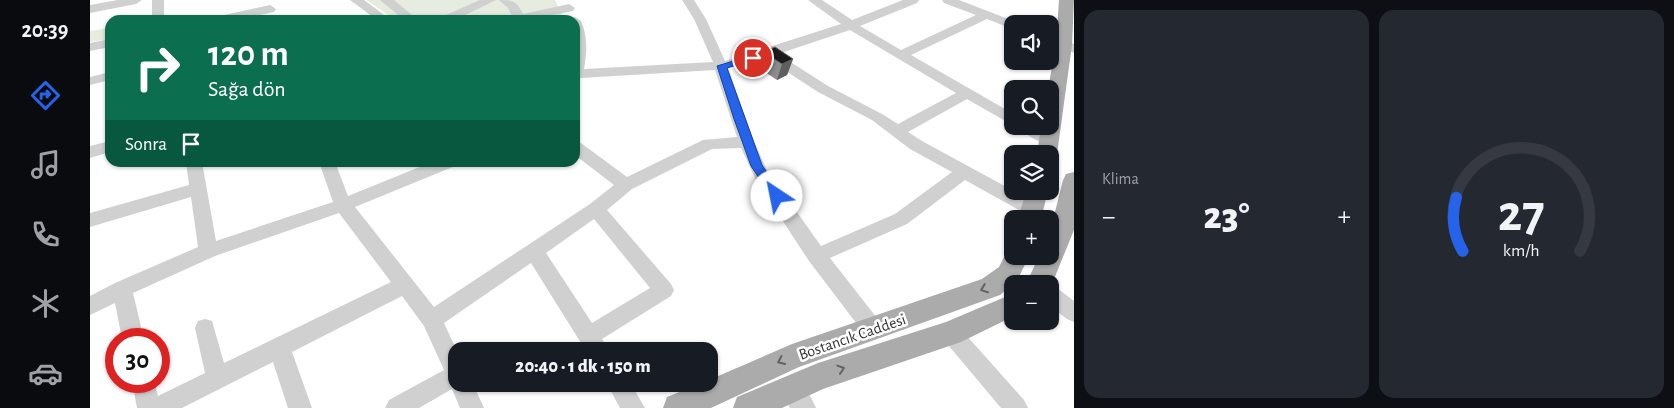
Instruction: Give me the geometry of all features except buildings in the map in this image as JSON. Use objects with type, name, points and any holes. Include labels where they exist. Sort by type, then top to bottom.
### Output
[{"type":"main road","points":[[1049,145],[1067,0]]},
{"type":"main road","points":[[1043,275],[1064,224],[1074,180]]},
{"type":"main road","name":"Bostancık Caddesi","points":[[678,408],[792,357],[991,287],[1008,274],[1012,265]]},
{"type":"main road","name":"Bostancık Caddesi","points":[[748,408],[797,399],[818,377],[951,333],[1004,309]]},
{"type":"street","points":[[90,9],[136,0]]},
{"type":"street","points":[[158,0],[158,15]]},
{"type":"street","points":[[361,3],[384,0],[405,15]]},
{"type":"street","points":[[460,13],[490,0]]},
{"type":"street","points":[[505,0],[513,6],[518,15]]},
{"type":"street","points":[[688,0],[707,32],[722,66],[747,142],[757,166],[816,256],[873,329]]},
{"type":"street","points":[[814,0],[900,55],[1004,115]]},
{"type":"street","points":[[580,75],[722,66],[768,53],[851,25],[913,0]]},
{"type":"street","points":[[948,0],[1004,22]]},
{"type":"street","points":[[361,3],[378,15]]},
{"type":"street","points":[[532,15],[566,4],[572,15]]},
{"type":"street","points":[[244,15],[270,10]]},
{"type":"street","points":[[900,55],[986,15]]},
{"type":"street","points":[[90,47],[105,44]]},
{"type":"street","points":[[768,53],[823,89],[877,117],[916,145],[1033,206]]},
{"type":"street","points":[[90,81],[105,77]]},
{"type":"street","points":[[898,131],[966,94]]},
{"type":"street","points":[[1035,135],[1047,145]]},
{"type":"street","points":[[432,320],[596,209],[626,185],[709,144],[747,142]]},
{"type":"street","points":[[90,152],[105,148]]},
{"type":"street","points":[[580,151],[626,185]]},
{"type":"street","points":[[195,167],[208,251]]},
{"type":"street","points":[[329,167],[343,205],[432,320],[448,356]]},
{"type":"street","points":[[90,306],[122,289],[208,251],[343,205],[437,167]]},
{"type":"street","points":[[816,256],[901,219],[965,171]]},
{"type":"street","points":[[90,220],[198,189]]},
{"type":"street","points":[[596,209],[664,290],[596,342]]},
{"type":"street","points":[[534,251],[592,342]]},
{"type":"street","points":[[158,408],[406,284]]},
{"type":"street","points":[[122,289],[131,328]]},
{"type":"street","points":[[1059,301],[1074,313]]},
{"type":"street","points":[[205,328],[217,379]]},
{"type":"street","points":[[951,333],[1016,408]]},
{"type":"street","points":[[279,347],[300,408]]},
{"type":"street","points":[[397,408],[448,379]]},
{"type":"street","points":[[465,392],[472,408]]},
{"type":"street","points":[[623,392],[633,408]]},
{"type":"street","points":[[146,393],[149,408]]},
{"type":"shaded area","points":[[366,0],[555,0],[562,15],[388,15]]},
{"type":"shaded area","points":[[105,29],[105,40],[90,42],[90,31]]},
{"type":"route","points":[[753,58],[722,66],[757,166],[777,196]]}]
